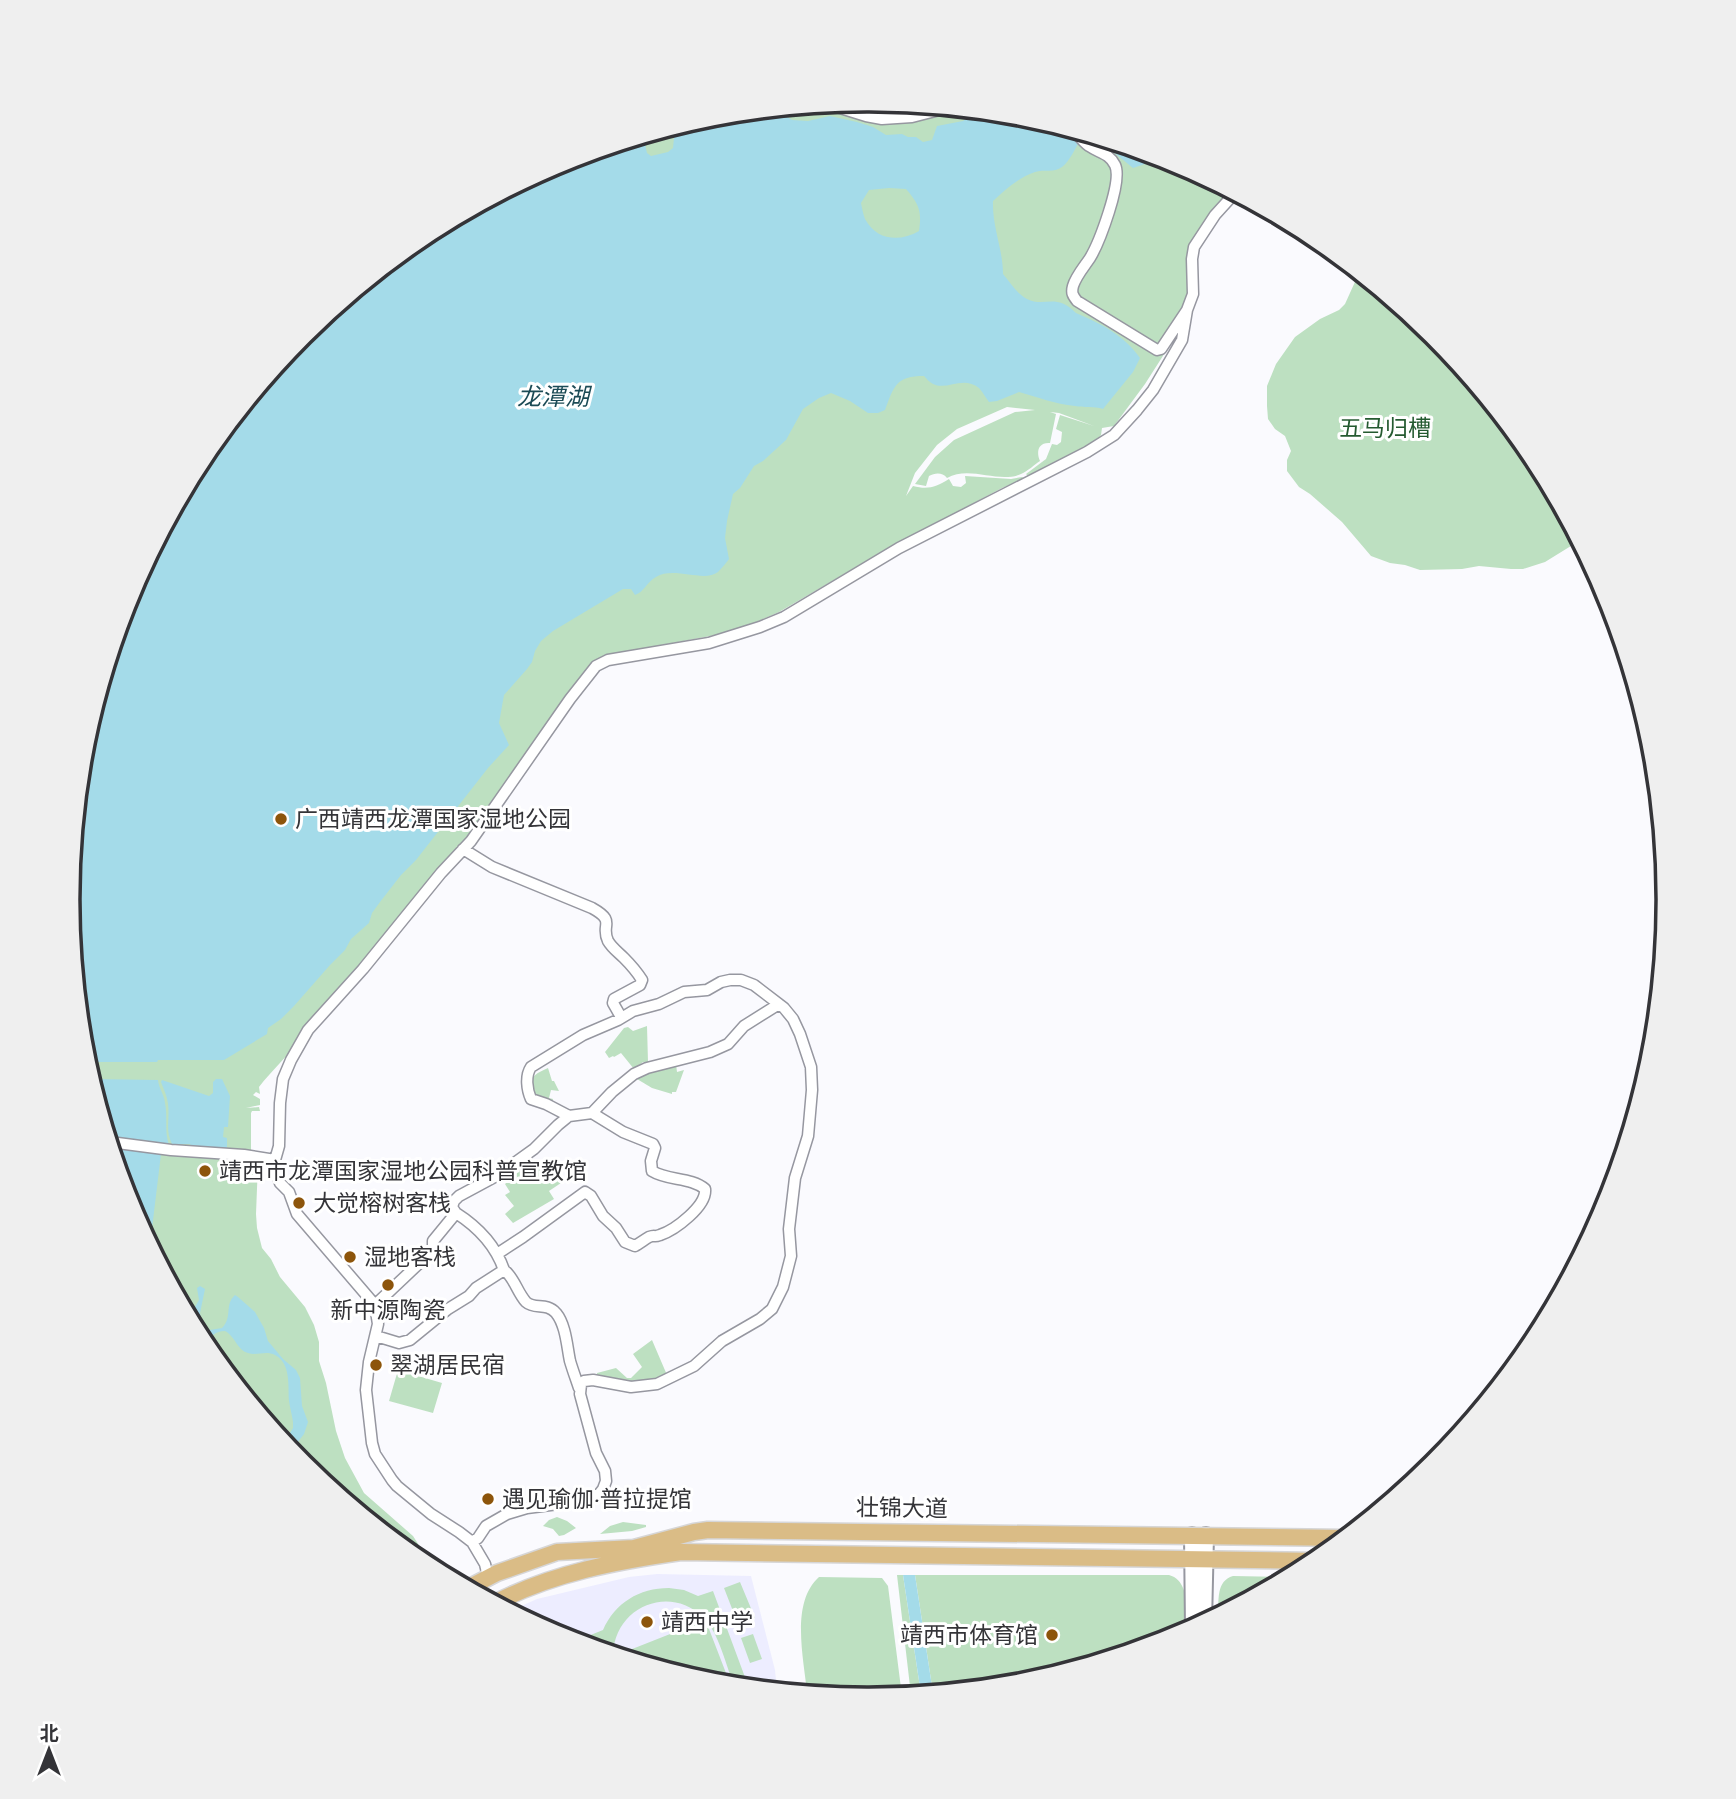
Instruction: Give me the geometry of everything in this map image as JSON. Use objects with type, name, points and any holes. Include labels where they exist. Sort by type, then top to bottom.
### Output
[{"type":"main road","name":"壮锦大道","points":[[477,1583],[557,1552],[634,1548],[708,1530],[1328,1538]]},
{"type":"main road","points":[[1199,1535],[1203,1612]]},
{"type":"main road","name":"壮锦大道","points":[[506,1598],[577,1572],[681,1552],[1295,1560]]},
{"type":"main road","points":[[1194,1616],[1199,1558]]},
{"type":"street","points":[[857,112],[882,119],[923,114]]},
{"type":"street","points":[[1085,143],[1109,156],[1117,170],[1117,179],[1096,246],[1074,281],[1073,297],[1154,350],[1161,349],[1187,310]]},
{"type":"street","points":[[488,1577],[485,1564],[472,1542],[397,1486],[376,1454],[372,1443],[366,1390],[378,1324],[374,1305],[297,1214],[289,1192],[280,1183],[277,1175],[275,1160],[279,1146],[281,1090],[287,1067],[305,1035],[480,828],[557,716],[596,666],[608,660],[709,643],[784,617],[899,548],[1087,452],[1114,435],[1153,390],[1182,340],[1187,310],[1193,294],[1194,247],[1229,200]]},
{"type":"street","points":[[463,849],[492,867],[604,915],[609,942],[642,981],[640,985],[614,999],[613,1003],[621,1017]]},
{"type":"street","points":[[497,1254],[583,1193],[588,1193],[597,1203],[603,1216],[625,1241],[635,1246],[675,1227],[704,1200],[706,1192],[700,1185],[661,1176],[652,1171],[650,1166],[655,1148],[653,1143],[623,1132],[592,1113],[569,1116],[546,1104],[531,1100],[528,1082],[530,1069],[583,1035],[633,1011],[659,1004],[680,993],[704,991],[730,980],[754,985],[779,1004],[793,1020],[809,1059],[812,1081],[807,1141],[795,1178],[789,1229],[791,1256],[787,1275],[772,1310],[722,1341],[694,1366],[653,1386],[623,1386],[589,1380],[584,1381],[579,1388]]},
{"type":"street","points":[[592,1113],[634,1074],[647,1068],[710,1052],[728,1044],[744,1026],[779,1004]]},
{"type":"street","points":[[472,1542],[486,1526],[507,1514],[599,1494],[606,1481],[606,1471],[592,1441],[557,1314],[547,1306],[533,1306],[526,1302],[509,1274],[503,1270],[497,1254],[482,1233],[456,1213],[452,1204],[459,1196],[498,1175],[534,1149],[569,1116]]},
{"type":"street","points":[[119,1143],[275,1160]]},
{"type":"street","points":[[374,1305],[429,1254],[433,1241],[456,1213]]},
{"type":"street","points":[[376,1336],[399,1343],[410,1340],[503,1270]]},
{"type":"shaded area","name":"靖西中学","points":[[657,1574],[751,1576],[776,1681],[714,1672],[664,1660],[615,1645],[521,1606],[537,1599],[629,1577]]},
{"type":"green space","name":"龙潭湖","points":[[868,112],[971,119],[1022,127],[1121,154],[1169,172],[1231,201],[1191,252],[1188,291],[1168,348],[1114,426],[1102,428],[1101,435],[1095,442],[1029,477],[1026,474],[1046,459],[1052,444],[1061,442],[1062,432],[1056,429],[1060,415],[1094,426],[1059,413],[1050,412],[1056,414],[1050,443],[1041,446],[1038,451],[1040,461],[1024,473],[1003,477],[965,473],[947,478],[936,474],[929,476],[926,486],[915,484],[935,457],[954,440],[1015,412],[1035,410],[1007,407],[957,429],[937,445],[915,473],[906,496],[913,486],[932,487],[949,479],[953,486],[961,487],[966,483],[965,476],[1025,479],[1002,488],[882,552],[779,612],[754,623],[721,634],[608,655],[459,859],[400,930],[264,1081],[259,1087],[260,1094],[256,1092],[253,1095],[260,1099],[260,1105],[246,1108],[259,1107],[260,1111],[251,1113],[251,1150],[248,1154],[258,1163],[256,1214],[262,1248],[280,1277],[305,1307],[314,1325],[319,1342],[319,1361],[345,1458],[364,1493],[413,1536],[420,1547],[349,1492],[276,1419],[213,1337],[186,1293],[140,1201],[122,1153],[107,1103],[87,1002],[80,900],[82,848],[87,797],[107,696],[140,598],[162,551],[213,462],[267,391],[359,299],[430,245],[474,218],[567,172],[664,139],[714,127],[816,114]]},
{"type":"green space","name":"五马归槽","points":[[1355,282],[1387,307],[1460,380],[1523,462],[1571,546],[1545,562],[1523,569],[1479,566],[1420,570],[1371,556],[1342,522],[1299,487],[1287,471],[1287,460],[1291,451],[1285,436],[1275,429],[1268,419],[1267,386],[1276,364],[1295,337],[1345,304]]},
{"type":"green space","points":[[647,1026],[648,1062],[643,1062],[634,1069],[621,1053],[609,1058],[605,1052],[624,1028],[628,1027],[633,1031]]},
{"type":"green space","points":[[676,1064],[677,1072],[684,1070],[676,1092],[672,1094],[652,1088],[637,1079],[656,1070]]},
{"type":"green space","points":[[548,1068],[559,1091],[551,1090],[549,1098],[553,1099],[552,1107],[534,1098],[532,1086],[534,1076]]},
{"type":"green space","points":[[529,1158],[540,1167],[561,1177],[561,1183],[549,1191],[554,1199],[513,1223],[505,1214],[514,1206],[505,1195],[510,1192],[505,1184],[518,1172],[512,1166]]},
{"type":"green space","points":[[652,1340],[667,1375],[641,1381],[597,1376],[597,1373],[616,1368],[627,1378],[631,1378],[642,1367],[633,1354]]},
{"type":"green space","points":[[398,1370],[442,1383],[433,1413],[389,1401]]},
{"type":"green space","points":[[557,1517],[576,1528],[559,1536],[553,1529],[543,1526]]},
{"type":"green space","points":[[623,1522],[646,1527],[600,1534],[610,1526]]},
{"type":"green space","points":[[897,1575],[903,1575],[920,1685],[910,1685]]},
{"type":"green space","name":"靖西市体育馆","points":[[915,1575],[1169,1575],[1176,1578],[1184,1591],[1186,1619],[1121,1645],[1022,1672],[932,1684]]},
{"type":"green space","points":[[819,1577],[882,1578],[888,1586],[901,1686],[806,1684],[801,1632],[804,1601]]},
{"type":"green space","points":[[1269,1577],[1219,1605],[1221,1587],[1228,1578]]},
{"type":"green space","points":[[740,1582],[755,1618],[738,1624],[724,1588]]},
{"type":"green space","points":[[658,1589],[684,1590],[698,1596],[713,1591],[745,1677],[730,1675],[718,1640],[703,1617],[689,1607],[675,1602],[660,1602],[633,1613],[623,1624],[615,1645],[589,1635],[603,1630],[614,1612],[629,1599]]},
{"type":"green space","points":[[703,1621],[709,1629],[726,1674],[664,1660],[630,1650]]},
{"type":"green space","points":[[753,1634],[762,1659],[750,1663],[741,1638]]},
{"type":"water","name":"龙潭湖","points":[[830,116],[873,127],[886,135],[902,134],[916,137],[923,142],[932,140],[937,126],[967,119],[1022,127],[1079,141],[1062,167],[1029,174],[1012,184],[993,201],[1003,274],[1023,297],[1039,302],[1062,303],[1119,337],[1140,358],[1133,372],[1103,409],[1060,404],[1019,392],[989,402],[973,384],[938,386],[924,376],[907,378],[897,384],[885,410],[878,413],[868,413],[831,393],[819,398],[803,409],[786,440],[754,466],[733,494],[725,538],[729,559],[718,572],[705,576],[663,574],[635,595],[631,589],[623,589],[541,641],[532,662],[504,695],[499,723],[509,745],[401,875],[372,913],[369,923],[351,939],[345,950],[294,1006],[268,1028],[267,1034],[224,1060],[98,1062],[87,1002],[80,900],[87,797],[96,746],[107,696],[140,598],[186,506],[213,462],[243,420],[311,343],[349,307],[430,245],[520,193],[567,172],[645,145],[647,153],[651,156],[668,152],[673,148],[674,138],[714,127],[765,119],[787,117],[792,120],[808,121]],"holes":[[[889,188],[906,189],[914,199],[920,218],[919,231],[897,238],[876,232],[865,219],[861,203],[869,190]]]},
{"type":"water","name":"龙潭湖","points":[[1113,151],[1146,164],[1133,168]]},
{"type":"water","points":[[102,1079],[158,1080],[165,1103],[169,1145],[118,1139]]},
{"type":"water","points":[[222,1079],[230,1096],[228,1127],[224,1127],[223,1137],[227,1138],[227,1148],[192,1148],[190,1144],[172,1144],[168,1129],[168,1104],[162,1080],[209,1096],[213,1093],[213,1082]]},
{"type":"water","points":[[120,1147],[161,1154],[152,1227]]},
{"type":"water","points":[[200,1286],[205,1289],[201,1317],[195,1308],[199,1300],[197,1288]]},
{"type":"water","points":[[235,1295],[255,1312],[268,1341],[296,1370],[300,1378],[302,1406],[308,1422],[298,1442],[290,1433],[293,1422],[288,1375],[284,1363],[272,1354],[251,1354],[244,1351],[225,1331],[213,1335],[208,1329],[222,1328]]},
{"type":"water","points":[[903,1575],[915,1575],[932,1684],[920,1685]]},
{"type":"place","name":"广西靖西龙潭国家湿地公园","points":[[281,819]]},
{"type":"place","name":"靖西市龙潭国家湿地公园科普宣教馆","points":[[205,1171]]},
{"type":"place","name":"大觉榕树客栈","points":[[299,1203]]},
{"type":"place","name":"湿地客栈","points":[[350,1257]]},
{"type":"place","name":"新中源陶瓷","points":[[388,1285]]},
{"type":"place","name":"翠湖居民宿","points":[[376,1365]]},
{"type":"place","name":"遇见瑜伽·普拉提馆","points":[[488,1499]]},
{"type":"place","name":"靖西中学","points":[[647,1622]]},
{"type":"place","name":"靖西市体育馆","points":[[1052,1635]]}]
